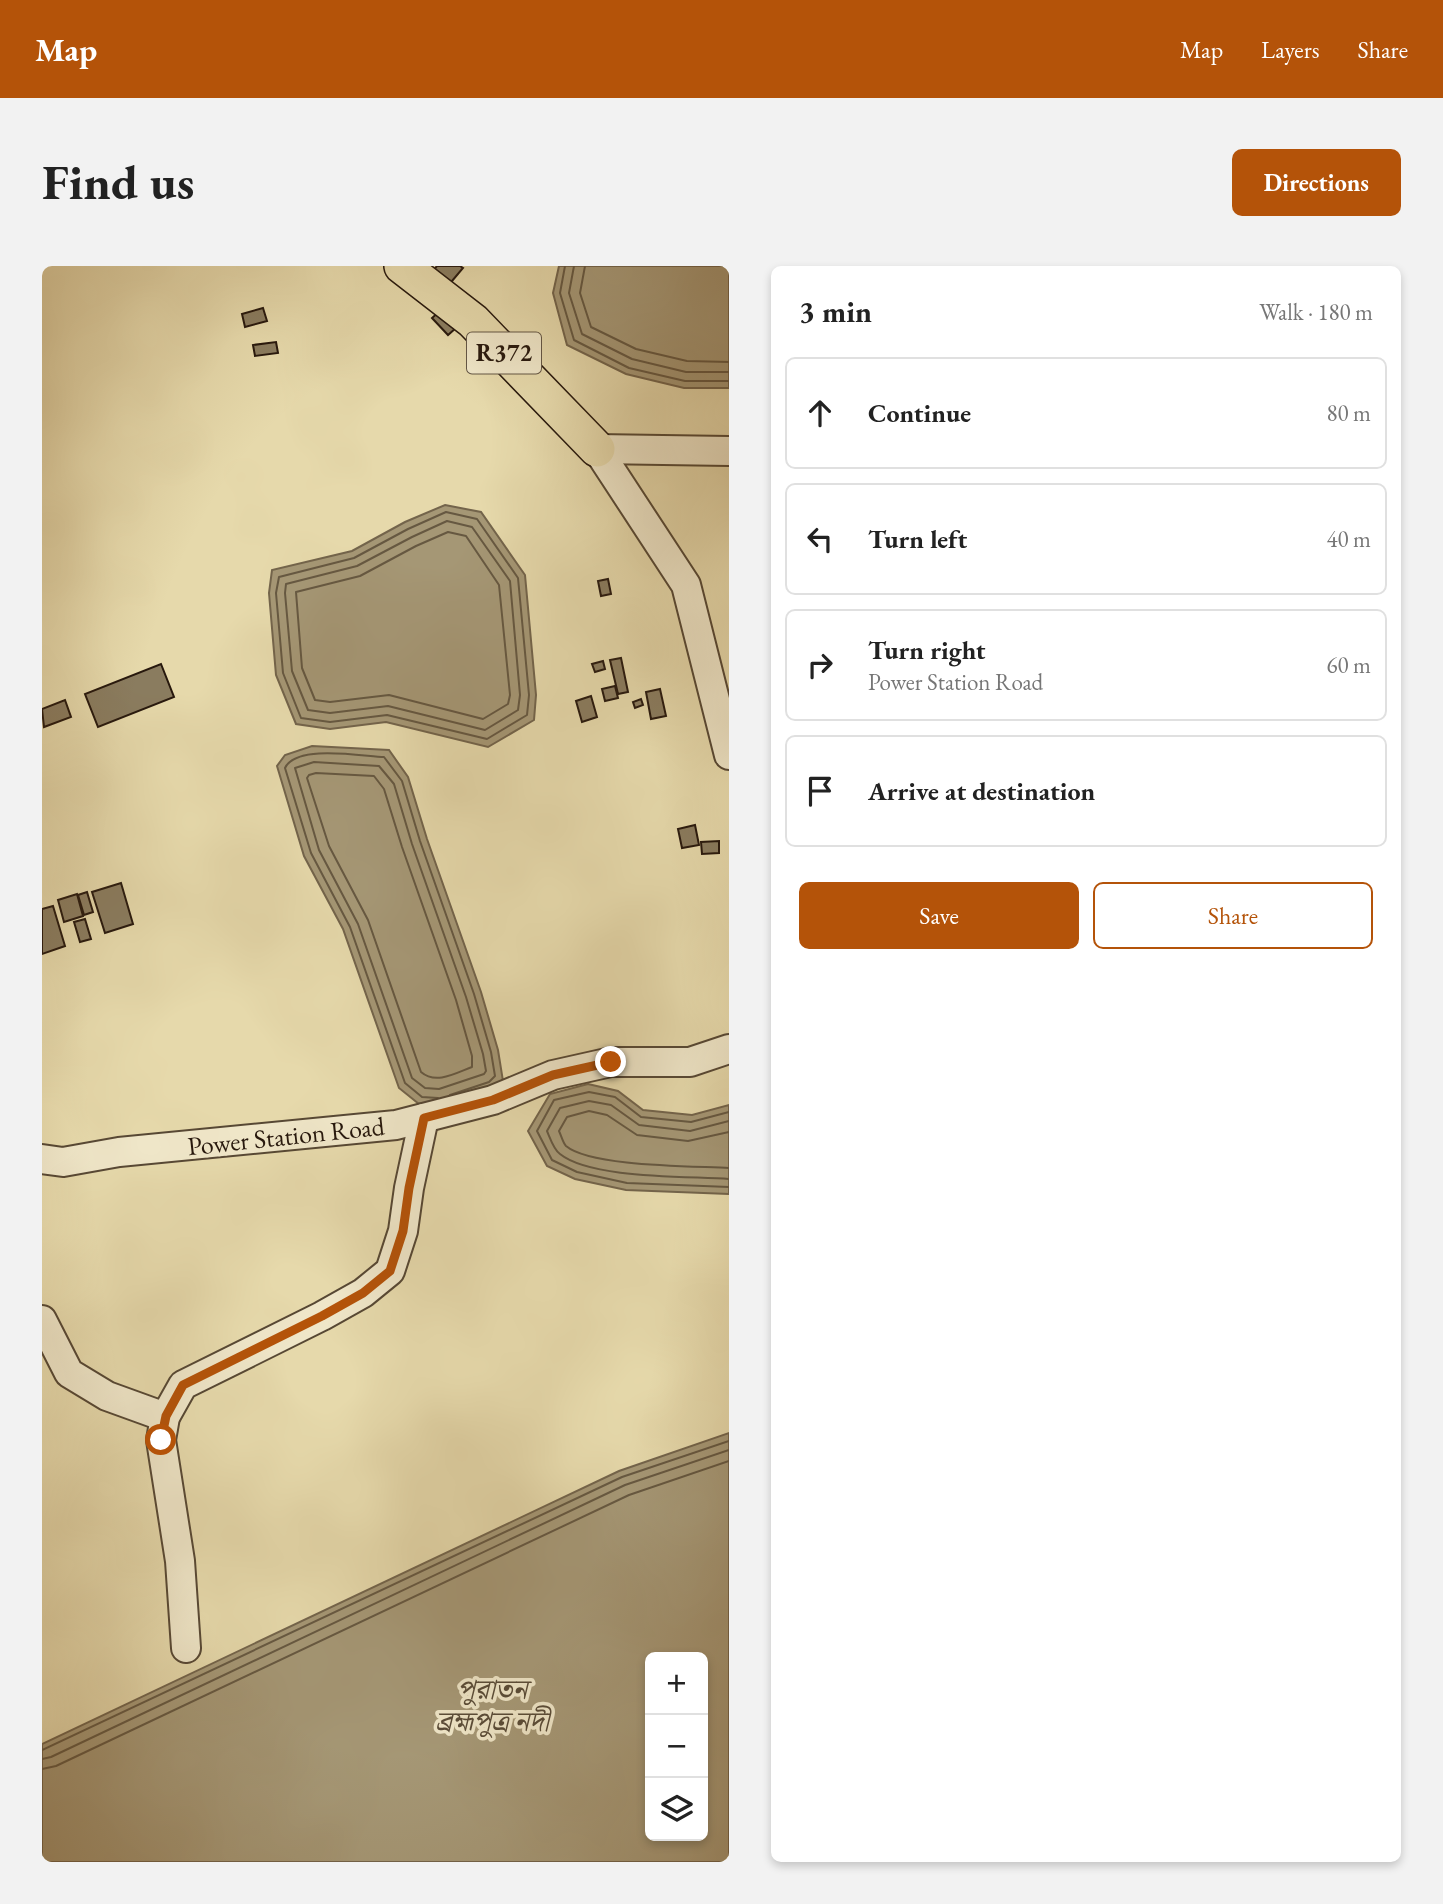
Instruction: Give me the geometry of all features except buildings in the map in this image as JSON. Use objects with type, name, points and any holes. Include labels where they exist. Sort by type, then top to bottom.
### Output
[{"type":"main road","name":"R372","points":[[402,266],[473,321],[597,449]]},
{"type":"street","points":[[597,449],[729,452]]},
{"type":"street","points":[[597,449],[686,585],[729,755]]},
{"type":"street","name":"Power Station Road","points":[[42,1159],[63,1163],[118,1152],[396,1125],[493,1100],[553,1075],[611,1062],[690,1062],[729,1049]]},
{"type":"street","points":[[186,1648],[180,1561],[161,1440],[166,1416],[183,1385],[363,1293],[390,1271],[403,1231],[424,1118]]},
{"type":"street","points":[[42,1320],[69,1373],[107,1396],[166,1416]]},
{"type":"water","points":[[559,266],[729,266],[729,388],[684,388],[626,374],[567,345],[553,293]]},
{"type":"water","points":[[445,505],[481,512],[525,575],[536,695],[534,720],[488,747],[386,722],[330,729],[296,724],[276,675],[269,593],[272,570],[352,551],[405,522]]},
{"type":"water","points":[[312,746],[389,750],[408,777],[481,992],[498,1050],[503,1081],[442,1105],[419,1104],[399,1088],[343,929],[304,856],[277,766],[285,755]]},
{"type":"water","points":[[588,1084],[618,1091],[643,1110],[692,1115],[729,1105],[729,1194],[626,1190],[575,1179],[547,1166],[528,1131],[550,1094]]},
{"type":"water","name":"পুরাতন ব্রহ্মপুত্র নদী","points":[[729,1433],[729,1862],[42,1862],[42,1744],[619,1471]]},
{"type":"route","points":[[161,1440],[166,1416],[183,1385],[322,1316],[363,1293],[390,1271],[403,1231],[424,1118],[493,1100],[553,1075],[611,1062]]}]
